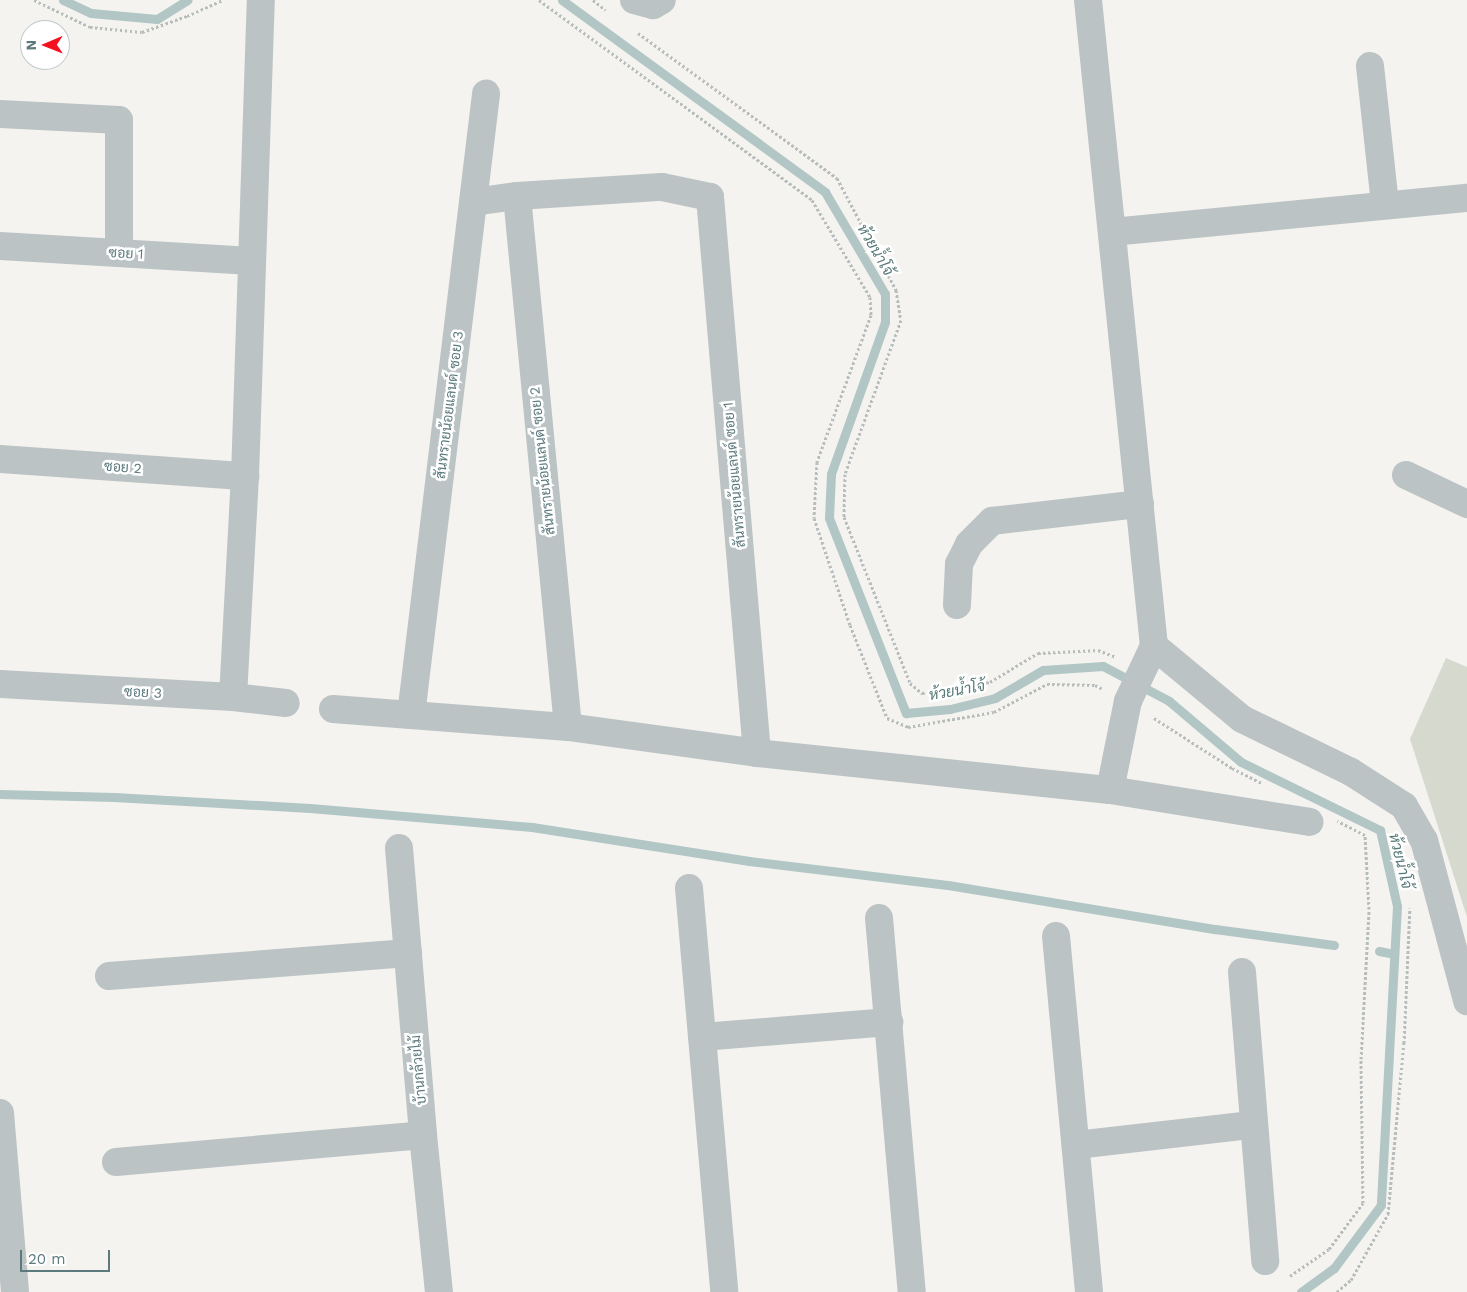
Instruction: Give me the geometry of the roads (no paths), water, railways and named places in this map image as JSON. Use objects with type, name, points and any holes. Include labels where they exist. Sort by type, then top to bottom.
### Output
[{"type":"street","points":[[233,698],[245,476],[261,0]]},
{"type":"street","points":[[634,0],[652,5],[662,0]]},
{"type":"street","points":[[1088,0],[1140,504],[1149,656],[1128,701],[1110,790]]},
{"type":"street","points":[[1370,66],[1385,204]]},
{"type":"street","name":"สันทรายน้อยแลนด์ ซอย 3","points":[[411,715],[486,94]]},
{"type":"street","points":[[0,114],[119,120],[118,253]]},
{"type":"street","name":"สันทรายน้อยแลนด์ ซอย 1","points":[[517,196],[662,187],[710,197],[757,753]]},
{"type":"street","points":[[473,202],[517,196]]},
{"type":"street","name":"สันทรายน้อยแลนด์ ซอย 2","points":[[517,196],[568,726]]},
{"type":"street","points":[[1112,232],[1385,204],[1467,198]]},
{"type":"street","name":"ซอย 1","points":[[0,246],[252,261]]},
{"type":"street","name":"ซอย 2","points":[[0,458],[245,476]]},
{"type":"street","points":[[1406,475],[1467,504]]},
{"type":"street","points":[[957,605],[959,564],[969,544],[992,521],[1140,504]]},
{"type":"street","points":[[1149,656],[1242,718],[1351,772],[1404,806],[1424,840],[1467,1001]]},
{"type":"street","name":"ซอย 3","points":[[0,684],[286,703]]},
{"type":"street","points":[[333,709],[568,726],[757,753],[1110,790],[1319,820]]},
{"type":"street","name":"บ้านกล้วยไม้","points":[[399,848],[423,1135],[439,1292]]},
{"type":"street","points":[[689,888],[724,1292]]},
{"type":"street","points":[[879,918],[912,1292]]},
{"type":"street","points":[[1056,936],[1089,1292]]},
{"type":"street","points":[[109,976],[408,953]]},
{"type":"street","points":[[1242,972],[1252,1125],[1265,1261]]},
{"type":"street","points":[[702,1037],[889,1022]]},
{"type":"street","points":[[0,1113],[15,1292]]},
{"type":"street","points":[[1076,1145],[1252,1125]]},
{"type":"street","points":[[116,1162],[423,1135]]},
{"type":"waterway","name":"ห้วยน้ำโจ้","points":[[63,0],[91,13],[157,19],[188,0]]},
{"type":"waterway","name":"ห้วยน้ำโจ้","points":[[562,0],[825,192],[885,294],[885,322],[831,474],[829,518],[906,713],[950,709],[995,698],[1043,670],[1103,666],[1169,701],[1241,762],[1380,830],[1397,906],[1381,1205],[1334,1268],[1301,1292]]},
{"type":"waterway","points":[[0,794],[114,797],[310,808],[532,827],[749,861],[948,885],[1215,929],[1334,945]]},
{"type":"waterway","points":[[1379,951],[1394,954]]}]
